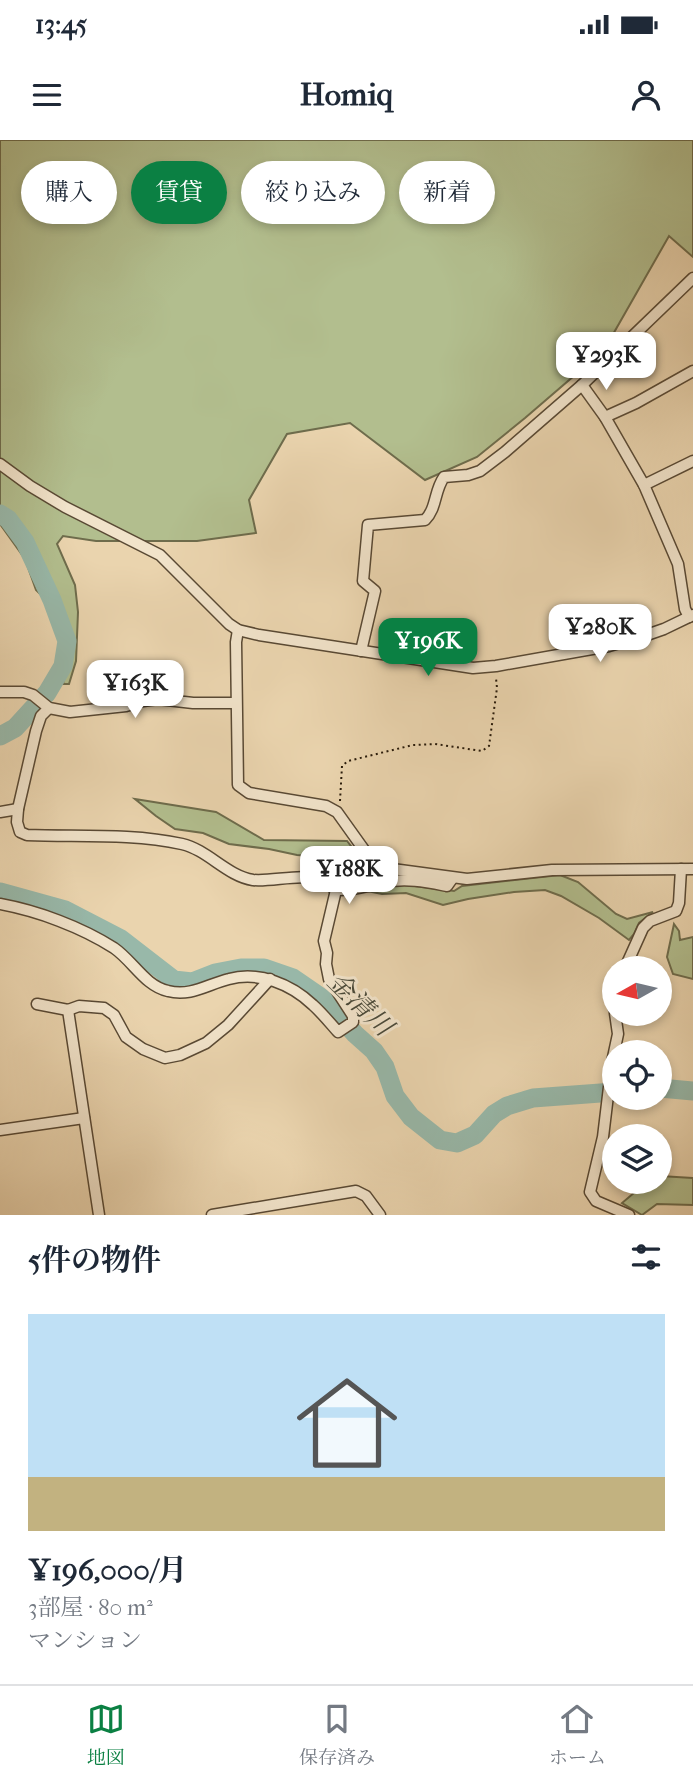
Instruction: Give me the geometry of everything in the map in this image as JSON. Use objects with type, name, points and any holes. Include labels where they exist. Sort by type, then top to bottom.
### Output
[{"type":"street","points":[[361,652],[375,591],[363,580],[368,525],[425,520],[432,513],[438,485],[444,477],[480,471],[505,453],[582,385],[693,278]]},
{"type":"street","points":[[605,417],[693,371]]},
{"type":"street","points":[[0,464],[65,507],[160,555],[238,630],[450,666],[496,666],[609,646],[641,637],[691,616],[685,609],[678,564],[644,485],[605,417],[582,385]]},
{"type":"street","points":[[644,485],[693,461]]},
{"type":"street","points":[[238,630],[238,785],[248,793],[326,806],[337,812],[372,861],[385,868],[452,879],[552,870],[693,869]]},
{"type":"street","points":[[0,692],[24,692],[33,695],[47,706],[70,712],[126,706],[158,699],[193,703],[236,703]]},
{"type":"street","points":[[47,706],[36,731],[18,808],[17,822],[20,832],[27,835],[129,837],[184,845],[198,850],[237,875],[253,880],[310,878],[323,881],[336,890],[347,891],[408,879],[447,886],[452,879]]},
{"type":"street","points":[[0,812],[18,808]]},
{"type":"street","points":[[630,956],[643,928],[650,921],[676,911],[681,869]]},
{"type":"street","points":[[0,904],[70,925],[114,948],[152,984],[165,991],[195,992],[229,979],[249,976],[270,979],[313,1004],[338,1032],[353,1022],[329,979],[326,964],[324,941],[336,890]]},
{"type":"street","points":[[37,1004],[68,1010],[79,1006],[104,1008],[114,1015],[126,1037],[143,1049],[165,1058],[180,1055],[206,1043],[228,1025],[270,979]]},
{"type":"street","points":[[68,1010],[99,1215]]},
{"type":"street","points":[[617,1026],[603,1138],[590,1192],[596,1201],[628,1215]]},
{"type":"street","points":[[0,1130],[84,1118]]},
{"type":"street","points":[[212,1215],[260,1211],[356,1191],[366,1196],[380,1215]]},
{"type":"path","points":[[337,812],[340,806],[342,766],[348,761],[413,745],[435,744],[482,751],[489,746],[497,688],[496,666]]},
{"type":"green space","points":[[0,140],[693,140],[693,257],[669,236],[604,350],[477,457],[425,480],[350,423],[287,434],[249,500],[256,533],[197,541],[96,541],[63,536],[57,544],[75,585],[78,612],[76,661],[69,684],[63,684],[71,642],[65,618],[36,590],[25,559],[0,524]]},
{"type":"green space","points":[[135,799],[216,812],[264,840],[347,841],[369,869],[385,877],[361,885],[336,858],[229,844],[203,833],[175,829]]},
{"type":"green space","points":[[560,875],[578,882],[616,914],[627,919],[653,912],[639,923],[629,940],[599,918],[545,890],[514,892],[443,905],[406,893],[382,894],[362,890],[399,884],[454,891],[462,886]]},
{"type":"green space","points":[[674,924],[679,931],[680,940],[693,937],[693,979],[673,974],[672,956],[667,956]]},
{"type":"green space","points":[[672,1177],[693,1178],[693,1205],[657,1204],[642,1215],[622,1203],[633,1194],[672,1194]]},
{"type":"waterway","name":"金清川","points":[[0,514],[8,519],[25,542],[52,600],[67,641],[63,666],[47,693],[15,728],[0,736]]},
{"type":"waterway","name":"金清川","points":[[0,892],[65,910],[121,939],[174,980],[192,982],[215,973],[241,968],[264,968],[293,978],[325,1000],[374,1051],[385,1067],[395,1096],[411,1117],[440,1140],[457,1143],[475,1135],[494,1114],[507,1106],[533,1098],[602,1093]]},
{"type":"waterway","name":"金清川","points":[[672,1089],[693,1091]]}]
